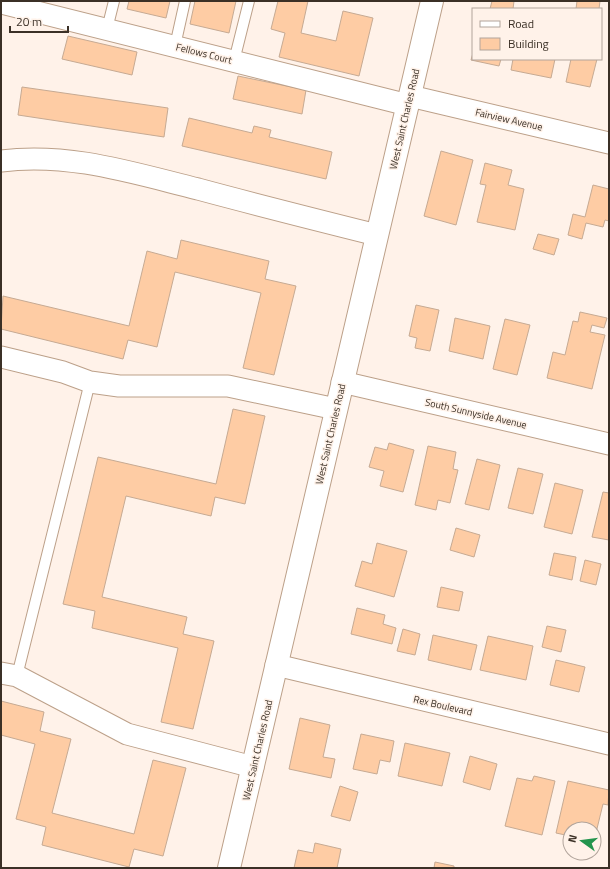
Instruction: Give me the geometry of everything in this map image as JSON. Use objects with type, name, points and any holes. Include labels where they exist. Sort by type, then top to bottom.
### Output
[{"type":"main road","name":"West Saint Charles Road","points":[[229,868],[432,1]]},
{"type":"street","name":"Fellows Court","points":[[1,3],[234,61],[409,100]]},
{"type":"street","name":"Fairview Avenue","points":[[409,100],[609,143]]},
{"type":"street","points":[[1,161],[40,158],[75,161],[126,171],[377,235]]},
{"type":"street","points":[[1,357],[62,372],[90,382],[119,386],[228,386],[336,408]]},
{"type":"street","name":"South Sunnyside Avenue","points":[[342,382],[609,444]]},
{"type":"street","name":"Rex Boulevard","points":[[276,665],[609,744]]},
{"type":"street","points":[[9,674],[127,734],[253,767]]},
{"type":"lane","points":[[107,29],[114,1]]},
{"type":"lane","points":[[175,46],[186,1]]},
{"type":"lane","points":[[234,61],[249,1]]},
{"type":"lane","points":[[9,674],[90,382]]},
{"type":"building","points":[[129,1],[170,1],[166,18],[127,9]]},
{"type":"building","points":[[195,1],[236,1],[229,33],[190,24]]},
{"type":"building","points":[[278,1],[308,1],[301,33],[336,41],[343,11],[373,18],[359,76],[279,57],[285,33],[271,29]]},
{"type":"building","points":[[492,1],[514,1],[513,8],[490,8]]},
{"type":"building","points":[[577,1],[600,1],[599,8],[576,8]]},
{"type":"building","points":[[68,36],[137,52],[132,75],[62,59]]},
{"type":"building","points":[[472,56],[472,60],[501,60],[499,66],[471,60]]},
{"type":"building","points":[[513,60],[555,60],[551,78],[511,70]]},
{"type":"building","points":[[571,60],[597,60],[590,87],[566,82]]},
{"type":"building","points":[[238,76],[306,90],[302,114],[233,99]]},
{"type":"building","points":[[22,87],[168,108],[164,137],[18,115]]},
{"type":"building","points":[[189,118],[252,133],[254,126],[271,130],[269,137],[332,152],[326,179],[182,146]]},
{"type":"building","points":[[441,151],[473,160],[456,225],[424,216]]},
{"type":"building","points":[[485,163],[512,170],[508,185],[524,189],[515,230],[477,222],[486,185],[480,184]]},
{"type":"building","points":[[593,185],[609,189],[609,221],[605,220],[603,227],[586,223],[582,239],[568,235],[573,214],[585,217]]},
{"type":"building","points":[[538,234],[559,239],[554,255],[533,249]]},
{"type":"building","points":[[181,240],[269,261],[265,279],[296,286],[274,375],[243,368],[261,293],[175,272],[157,347],[128,340],[123,359],[1,329],[3,296],[129,326],[147,251],[177,259]]},
{"type":"building","points":[[416,305],[439,310],[430,351],[415,348],[417,338],[409,336]]},
{"type":"building","points":[[580,312],[607,318],[604,328],[592,325],[590,332],[605,335],[592,389],[547,378],[553,352],[565,355],[573,321],[578,322]]},
{"type":"building","points":[[455,318],[490,326],[483,359],[449,351]]},
{"type":"building","points":[[505,319],[530,325],[517,375],[493,369]]},
{"type":"building","points":[[233,409],[265,416],[245,504],[215,497],[211,516],[126,496],[102,597],[187,617],[183,634],[214,641],[193,729],[161,722],[178,648],[92,628],[95,611],[63,604],[98,457],[216,484]]},
{"type":"building","points":[[389,443],[414,450],[403,492],[380,486],[384,471],[369,467],[375,447],[387,450]]},
{"type":"building","points":[[428,446],[456,452],[453,469],[458,470],[450,503],[438,500],[436,510],[415,505]]},
{"type":"building","points":[[477,459],[500,465],[489,510],[465,504]]},
{"type":"building","points":[[518,468],[543,474],[533,514],[508,508]]},
{"type":"building","points":[[555,483],[583,490],[572,534],[544,527]]},
{"type":"building","points":[[603,492],[609,493],[609,540],[592,537]]},
{"type":"building","points":[[456,528],[480,535],[474,557],[450,550]]},
{"type":"building","points":[[377,543],[407,551],[394,597],[355,586],[362,561],[372,564]]},
{"type":"building","points":[[554,553],[576,557],[572,580],[549,575]]},
{"type":"building","points":[[585,560],[601,564],[596,585],[580,581]]},
{"type":"building","points":[[441,587],[463,592],[459,611],[437,607]]},
{"type":"building","points":[[357,608],[385,615],[383,624],[396,628],[392,644],[351,634]]},
{"type":"building","points":[[547,626],[566,630],[561,652],[542,647]]},
{"type":"building","points":[[403,629],[420,634],[415,655],[397,651]]},
{"type":"building","points":[[433,635],[477,645],[471,670],[428,660]]},
{"type":"building","points":[[488,636],[533,646],[526,680],[480,670]]},
{"type":"building","points":[[556,660],[585,667],[579,692],[550,685]]},
{"type":"building","points":[[1,701],[44,712],[40,731],[71,739],[52,813],[134,834],[153,760],[186,768],[163,856],[134,849],[129,867],[42,845],[46,827],[16,819],[35,744],[1,735]]},
{"type":"building","points":[[300,718],[330,725],[323,757],[335,759],[331,778],[289,769]]},
{"type":"building","points":[[361,734],[394,741],[390,762],[380,760],[377,774],[353,769]]},
{"type":"building","points":[[405,743],[450,753],[442,786],[398,776]]},
{"type":"building","points":[[470,756],[497,764],[490,790],[463,782]]},
{"type":"building","points":[[534,776],[555,781],[542,835],[505,826],[517,778],[532,781]]},
{"type":"building","points":[[568,781],[609,790],[608,805],[603,804],[599,821],[562,821],[562,834],[556,833]]},
{"type":"building","points":[[340,786],[358,792],[350,821],[331,816]]},
{"type":"building","points":[[315,843],[341,849],[337,868],[294,868],[298,850],[313,853]]},
{"type":"building","points":[[435,862],[454,866],[454,868],[434,868]]}]
